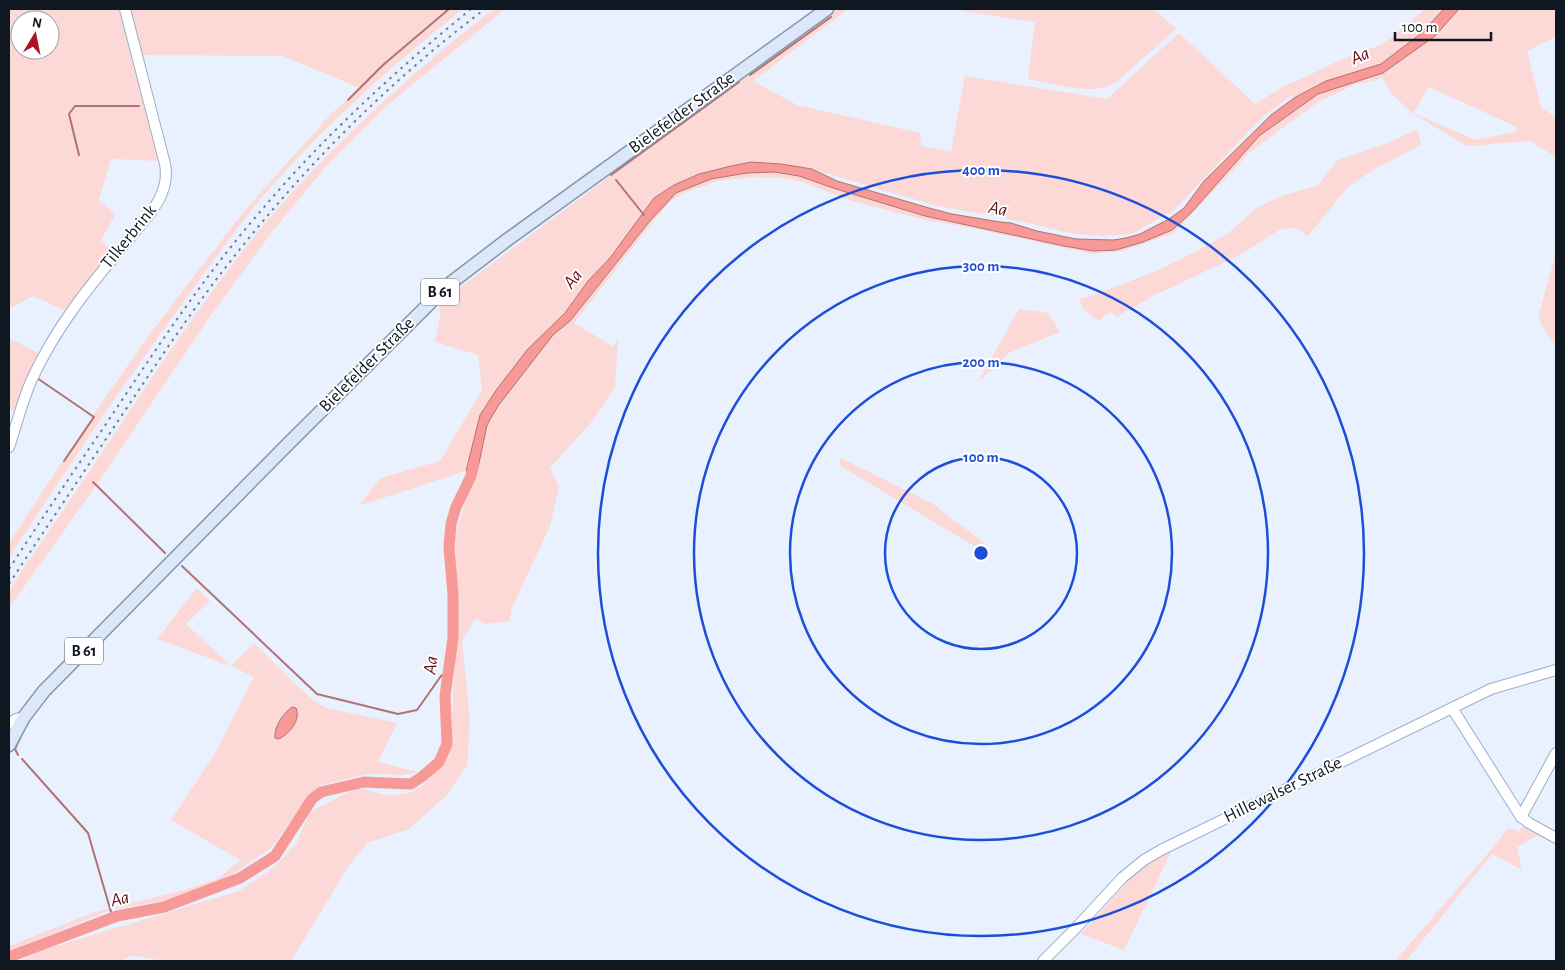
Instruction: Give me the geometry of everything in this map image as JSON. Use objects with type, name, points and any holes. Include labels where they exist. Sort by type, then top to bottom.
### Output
[{"type":"main road","name":"Bielefelder Straße","points":[[9,745],[24,717],[44,691],[448,285],[507,240],[827,9]]},
{"type":"street","name":"Tilkerbrink","points":[[9,447],[13,417],[62,324],[89,286],[153,209],[166,185],[167,171],[125,9]]},
{"type":"street","name":"Hillewalser Straße","points":[[1043,961],[1122,878],[1144,860],[1491,689],[1556,670]]},
{"type":"street","points":[[1452,708],[1521,817],[1556,838]]},
{"type":"street","points":[[9,724],[16,718],[24,717]]},
{"type":"street","points":[[1521,817],[1556,753]]},
{"type":"shaded area","points":[[9,9],[122,9],[160,161],[111,159],[99,200],[115,215],[101,240],[115,253],[68,312],[33,296],[9,309]]},
{"type":"shaded area","points":[[127,9],[463,9],[414,49],[343,112],[298,157],[265,194],[220,252],[141,361],[9,558],[9,543],[91,418],[149,335],[245,210],[330,115],[360,88],[283,56],[139,55]]},
{"type":"shaded area","points":[[493,9],[505,9],[385,107],[328,164],[272,232],[209,318],[98,483],[9,608],[9,590],[182,334],[246,247],[316,167],[372,112]]},
{"type":"shaded area","points":[[836,9],[848,9],[753,81],[797,105],[920,133],[921,146],[951,152],[965,76],[1107,99],[1179,33],[1255,104],[1286,85],[1336,62],[1383,44],[1425,9],[1444,9],[1419,35],[1381,64],[1326,81],[1294,98],[1292,95],[1265,115],[1174,210],[1131,234],[1100,236],[1070,233],[1001,217],[937,206],[812,169],[781,164],[699,174],[674,185],[654,198],[610,258],[588,281],[565,313],[527,350],[497,389],[466,471],[358,506],[381,478],[440,461],[482,390],[478,355],[435,342],[440,317],[439,303],[449,293],[451,294]]},
{"type":"shaded area","points":[[963,9],[1154,9],[1176,29],[1115,83],[1095,89],[1073,88],[1028,79],[1035,22],[963,11]]},
{"type":"shaded area","points":[[1444,9],[1459,9],[1435,36],[1383,73],[1318,94],[1259,136],[1191,213],[1172,230],[1143,242],[1116,250],[1093,251],[1064,246],[925,216],[799,176],[774,172],[747,173],[711,179],[676,193],[649,222],[570,321],[553,335],[498,406],[487,425],[478,468],[471,476],[466,471],[480,415],[497,389],[527,350],[565,313],[588,281],[610,258],[654,198],[674,185],[699,174],[751,162],[781,164],[812,169],[837,181],[952,214],[1011,223],[1037,231],[1076,239],[1113,240],[1126,238],[1140,234],[1169,219],[1184,208],[1204,181],[1271,115],[1294,98],[1326,81],[1381,64],[1419,35]]},
{"type":"shaded area","points":[[1459,9],[1556,9],[1556,37],[1527,51],[1541,107],[1556,118],[1556,157],[1530,141],[1467,146],[1412,113],[1389,91],[1382,77],[1377,80],[1356,84],[1318,102],[1250,152],[1174,233],[1123,251],[1093,254],[925,220],[852,201],[802,182],[782,178],[752,177],[718,181],[686,192],[671,201],[574,323],[614,347],[618,339],[615,387],[594,419],[550,468],[559,487],[550,526],[511,610],[510,621],[487,624],[475,619],[462,641],[470,722],[467,766],[445,797],[409,829],[367,843],[348,867],[291,961],[164,961],[131,955],[122,961],[19,961],[46,949],[239,891],[272,869],[296,844],[310,812],[359,789],[386,795],[408,793],[418,789],[433,776],[450,748],[457,628],[455,537],[463,508],[478,468],[487,425],[498,406],[553,335],[570,321],[649,222],[675,193],[711,179],[747,173],[774,172],[799,176],[925,216],[1064,246],[1093,251],[1116,250],[1191,213],[1259,136],[1318,93],[1383,73],[1446,25]],"holes":[[[1429,87],[1517,127],[1515,132],[1476,140],[1413,113]]]},
{"type":"shaded area","points":[[1417,129],[1421,145],[1373,170],[1348,187],[1308,236],[1294,227],[1279,230],[1242,254],[1153,296],[1117,317],[1110,312],[1099,321],[1083,309],[1079,299],[1156,271],[1189,255],[1227,234],[1258,207],[1284,195],[1317,186],[1338,160],[1390,142]]},
{"type":"shaded area","points":[[1556,238],[1556,348],[1543,327],[1539,314],[1554,260]]},
{"type":"shaded area","points":[[1019,309],[1048,313],[1060,332],[1009,353],[978,382]]},
{"type":"shaded area","points":[[9,338],[42,355],[19,407],[10,411]]},
{"type":"shaded area","points":[[839,457],[933,504],[987,545],[984,552],[841,466]]},
{"type":"shaded area","points":[[197,588],[210,601],[186,624],[231,666],[157,639]]},
{"type":"shaded area","points":[[254,643],[296,685],[313,700],[326,708],[397,723],[378,762],[417,772],[404,775],[367,774],[321,785],[310,794],[271,848],[234,873],[206,887],[169,900],[113,909],[9,951],[9,946],[95,912],[185,890],[219,878],[240,860],[171,820],[214,755],[254,677],[231,666]]},
{"type":"shaded area","points":[[292,707],[296,708],[297,713],[294,726],[279,739],[275,738],[276,729],[280,721]]},
{"type":"shaded area","points":[[1526,824],[1540,834],[1517,847],[1522,870],[1492,854],[1406,961],[1395,961],[1507,829],[1513,829],[1518,832]]},
{"type":"shaded area","points":[[1172,850],[1124,950],[1081,934],[1135,873]]},
{"type":"waterway","points":[[348,100],[383,65],[449,9]]},
{"type":"waterway","points":[[750,75],[831,17]]},
{"type":"waterway","points":[[611,175],[739,82]]},
{"type":"waterway","points":[[79,155],[69,114],[75,106],[139,106]]},
{"type":"waterway","points":[[616,180],[644,215]]},
{"type":"waterway","points":[[37,378],[94,417],[64,461]]},
{"type":"waterway","name":"Aa","points":[[9,957],[117,916],[164,907],[240,878],[275,856],[312,799],[321,792],[364,782],[411,784],[439,762],[447,744],[445,696],[453,638],[453,595],[449,547],[451,524],[456,507],[471,476],[474,463]]},
{"type":"waterway","points":[[93,482],[165,553]]},
{"type":"waterway","points":[[182,566],[317,694],[398,714],[417,710],[441,676],[448,673]]},
{"type":"waterway","points":[[18,755],[15,749],[20,738]]},
{"type":"waterway","points":[[22,759],[88,833],[111,912],[117,916]]},
{"type":"railway","points":[[9,569],[160,343],[238,238],[283,185],[360,106],[471,9]]},
{"type":"railway","points":[[9,584],[180,330],[245,243],[328,148],[358,118],[420,62],[485,9]]}]
